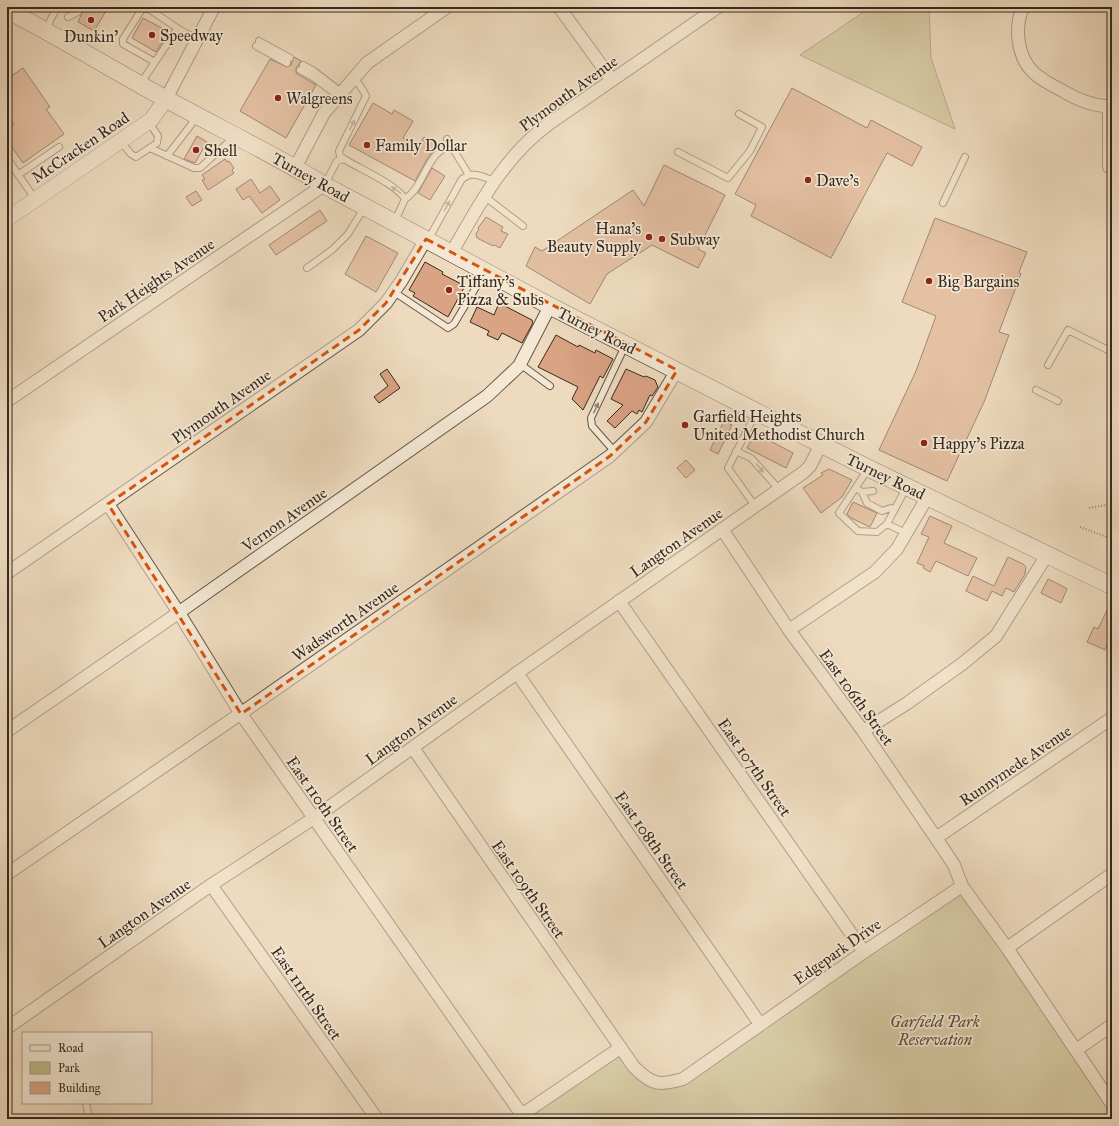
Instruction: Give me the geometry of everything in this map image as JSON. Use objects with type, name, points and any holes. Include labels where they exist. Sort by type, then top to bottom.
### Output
[{"type":"main road","name":"Turney Road","points":[[9,11],[166,99],[550,306],[868,468],[1112,586]]},
{"type":"street","points":[[166,99],[214,7]]},
{"type":"street","points":[[295,168],[324,113],[367,63],[447,7]]},
{"type":"street","points":[[560,7],[612,80]]},
{"type":"street","name":"Plymouth Avenue","points":[[452,252],[493,181],[510,160],[540,130],[718,7]]},
{"type":"street","points":[[1023,7],[1018,23],[1019,40],[1025,60],[1033,72],[1048,83],[1081,101],[1097,105],[1111,106],[1109,166]]},
{"type":"street","name":"McCracken Road","points":[[7,219],[152,120],[166,99]]},
{"type":"street","name":"Park Heights Avenue","points":[[7,401],[324,185]]},
{"type":"street","name":"Plymouth Avenue","points":[[7,573],[359,330],[386,303],[427,239]]},
{"type":"street","name":"Vernon Avenue","points":[[7,731],[179,613],[487,396],[520,364],[550,306]]},
{"type":"street","name":"Wadsworth Avenue","points":[[7,874],[241,714],[615,452],[646,422],[677,370]]},
{"type":"street","name":"Langton Avenue","points":[[7,1028],[211,885],[314,818],[779,489],[810,466],[821,444]]},
{"type":"street","points":[[789,630],[875,572],[897,549],[928,496]]},
{"type":"street","name":"East 110th Street","points":[[108,504],[179,613],[241,714],[519,1117]]},
{"type":"street","name":"East 106th Street","points":[[722,529],[789,630],[863,731],[936,838],[954,865],[962,886]]},
{"type":"street","points":[[863,731],[906,704],[962,664],[996,636],[1047,555]]},
{"type":"street","name":"East 107th Street","points":[[619,601],[864,952]]},
{"type":"street","name":"East 108th Street","points":[[517,673],[760,1024]]},
{"type":"street","name":"Runnymede Avenue","points":[[936,838],[1112,718]]},
{"type":"street","name":"East 109th Street","points":[[413,748],[620,1048]]},
{"type":"street","points":[[1006,948],[1112,874]]},
{"type":"street","name":"East 111th Street","points":[[211,885],[376,1119]]},
{"type":"street","points":[[962,886],[1112,1104]]},
{"type":"street","name":"Edgepark Drive","points":[[620,1048],[634,1067],[644,1077],[656,1083],[668,1083],[683,1078],[962,886]]},
{"type":"street","points":[[1076,1050],[1112,1025]]},
{"type":"street","points":[[519,1117],[620,1048]]},
{"type":"lane","points":[[45,30],[57,7]]},
{"type":"lane","points":[[68,17],[78,12],[81,7]]},
{"type":"lane","points":[[155,62],[123,44],[123,38],[142,9],[149,9],[197,40]]},
{"type":"lane","points":[[140,84],[176,32],[180,30]]},
{"type":"lane","points":[[258,44],[289,60]]},
{"type":"lane","points":[[302,68],[314,71],[340,94]]},
{"type":"lane","points":[[354,77],[366,96],[339,151],[340,156],[344,160],[402,193],[405,199]]},
{"type":"lane","points":[[678,152],[728,178],[750,150],[762,127],[739,114]]},
{"type":"lane","points":[[167,156],[198,116]]},
{"type":"lane","points":[[120,142],[131,154],[136,157],[157,143],[158,136],[148,122]]},
{"type":"lane","points":[[150,148],[194,168],[200,168],[235,136]]},
{"type":"lane","points":[[395,222],[405,199],[411,195],[436,155],[448,142],[469,175]]},
{"type":"lane","points":[[18,175],[59,147]]},
{"type":"lane","points":[[943,203],[965,157]]},
{"type":"lane","points":[[7,158],[35,199]]},
{"type":"lane","points":[[324,185],[337,161],[344,160]]},
{"type":"lane","points":[[427,239],[462,179],[469,175],[481,176],[493,181]]},
{"type":"lane","points":[[484,196],[523,226]]},
{"type":"lane","points":[[307,268],[332,250],[348,234],[365,207]]},
{"type":"lane","points":[[394,292],[448,328],[454,324],[486,271]]},
{"type":"lane","points":[[1048,365],[1068,330],[1112,352]]},
{"type":"lane","points":[[615,452],[592,426],[591,418],[626,344]]},
{"type":"lane","points":[[520,364],[550,386]]},
{"type":"lane","points":[[1036,390],[1058,401]]},
{"type":"lane","points":[[755,506],[728,468],[757,412]]},
{"type":"lane","points":[[736,451],[751,458],[779,489]]},
{"type":"lane","points":[[868,468],[839,513],[858,531],[877,532],[887,524],[892,509],[907,486]]},
{"type":"lane","points":[[856,488],[862,492],[867,503],[882,511],[892,509]]},
{"type":"lane","points":[[862,492],[873,491]]},
{"type":"lane","points":[[889,500],[892,509]]},
{"type":"lane","points":[[887,524],[906,533]]},
{"type":"lane","points":[[86,1104],[89,1119]]},
{"type":"path","points":[[1089,508],[1112,504]]},
{"type":"path","points":[[1080,527],[1112,539]]},
{"type":"highlighted area","points":[[426,239],[677,370],[646,422],[610,456],[241,714],[108,504],[359,330],[386,303]]},
{"type":"green space","points":[[871,7],[929,7],[931,58],[955,129],[800,55]]},
{"type":"green space","name":"Garfield Park Reservation","points":[[962,886],[1112,1104],[1112,1119],[516,1119],[620,1048],[634,1067],[668,1083]]},
{"type":"building","name":"Dunkin'","points":[[85,7],[99,7],[106,11],[94,31],[78,22]]},
{"type":"building","points":[[143,18],[169,32],[156,52],[132,38]]},
{"type":"building","name":"Walgreens","points":[[294,57],[301,61],[296,68],[296,73],[316,85],[286,138],[240,111],[270,59],[287,67],[291,65]]},
{"type":"building","points":[[23,68],[50,107],[46,109],[64,134],[23,163],[7,140],[7,129],[14,124],[7,114],[7,79]]},
{"type":"building","name":"Dave's","points":[[792,88],[867,128],[871,120],[922,147],[912,166],[887,153],[831,258],[751,216],[756,205],[735,194]]},
{"type":"building","points":[[373,103],[392,114],[394,110],[413,121],[403,138],[419,146],[424,137],[438,144],[427,159],[415,181],[349,145]]},
{"type":"building","points":[[197,136],[207,142],[195,163],[184,159]]},
{"type":"building","points":[[225,159],[227,162],[229,161],[234,168],[232,170],[234,173],[208,190],[202,180],[205,179],[202,175]]},
{"type":"building","points":[[664,165],[725,195],[698,249],[706,253],[698,268],[652,245],[607,274],[590,304],[526,266],[535,247],[542,251],[633,190],[644,206]]},
{"type":"building","points":[[432,168],[445,176],[430,200],[418,193]]},
{"type":"building","points":[[251,179],[260,193],[270,186],[280,200],[262,213],[249,196],[243,200],[236,189]]},
{"type":"building","points":[[196,191],[202,200],[192,206],[186,197]]},
{"type":"building","points":[[320,210],[327,221],[276,255],[269,245]]},
{"type":"building","points":[[486,217],[503,227],[501,231],[508,234],[500,248],[477,238],[476,234],[479,229],[478,228]]},
{"type":"building","points":[[935,218],[1027,252],[1019,272],[1021,274],[999,332],[1009,335],[984,402],[947,481],[879,450],[916,371],[936,316],[902,302]]},
{"type":"building","points":[[366,236],[398,253],[376,292],[345,274]]},
{"type":"building","points":[[425,262],[443,272],[442,274],[465,286],[448,317],[413,296],[415,293],[409,290]]},
{"type":"building","points":[[499,303],[532,320],[533,323],[522,343],[502,333],[498,340],[487,335],[489,331],[470,322],[477,307],[494,315]]},
{"type":"building","points":[[556,335],[578,347],[579,345],[595,353],[596,350],[613,359],[603,378],[600,376],[583,410],[572,399],[578,387],[538,367]]},
{"type":"building","points":[[387,369],[400,388],[379,403],[374,397],[388,386],[380,374]]},
{"type":"building","points":[[626,369],[655,380],[658,387],[652,396],[650,395],[642,412],[639,410],[637,414],[632,411],[615,428],[607,421],[623,405],[611,399]]},
{"type":"building","points":[[724,421],[732,425],[718,454],[710,450]]},
{"type":"building","points":[[755,433],[793,453],[786,468],[747,448]]},
{"type":"building","points":[[686,460],[695,470],[686,478],[677,468]]},
{"type":"building","points":[[829,469],[852,480],[842,497],[821,513],[803,488],[823,475],[821,473]]},
{"type":"building","points":[[853,502],[877,513],[870,527],[851,518],[847,514]]},
{"type":"building","points":[[930,516],[952,526],[944,543],[977,558],[968,576],[936,561],[930,572],[923,568],[924,566],[917,563],[929,537],[921,534]]},
{"type":"building","points":[[1008,557],[1026,567],[1025,574],[1014,592],[1006,588],[1002,596],[992,591],[987,601],[966,591],[973,576],[994,586]]},
{"type":"building","points":[[1048,579],[1067,589],[1061,603],[1041,593]]},
{"type":"building","points":[[1112,600],[1112,635],[1105,650],[1087,642],[1094,627],[1098,629]]},
{"type":"place","name":"Dunkin'","points":[[91,20]]},
{"type":"place","name":"Speedway","points":[[152,35]]},
{"type":"place","name":"Walgreens","points":[[278,98]]},
{"type":"place","name":"Family Dollar","points":[[367,145]]},
{"type":"place","name":"Shell","points":[[196,150]]},
{"type":"place","name":"Dave's","points":[[808,180]]},
{"type":"place","name":"Hana's Beauty Supply","points":[[649,237]]},
{"type":"place","name":"Subway","points":[[662,239]]},
{"type":"place","name":"Big Bargains","points":[[929,281]]},
{"type":"place","name":"Tiffany’s Pizza & Subs","points":[[449,290]]},
{"type":"place","name":"Garfield Heights United Methodist Church","points":[[685,425]]},
{"type":"place","name":"Happy's Pizza","points":[[924,443]]}]
